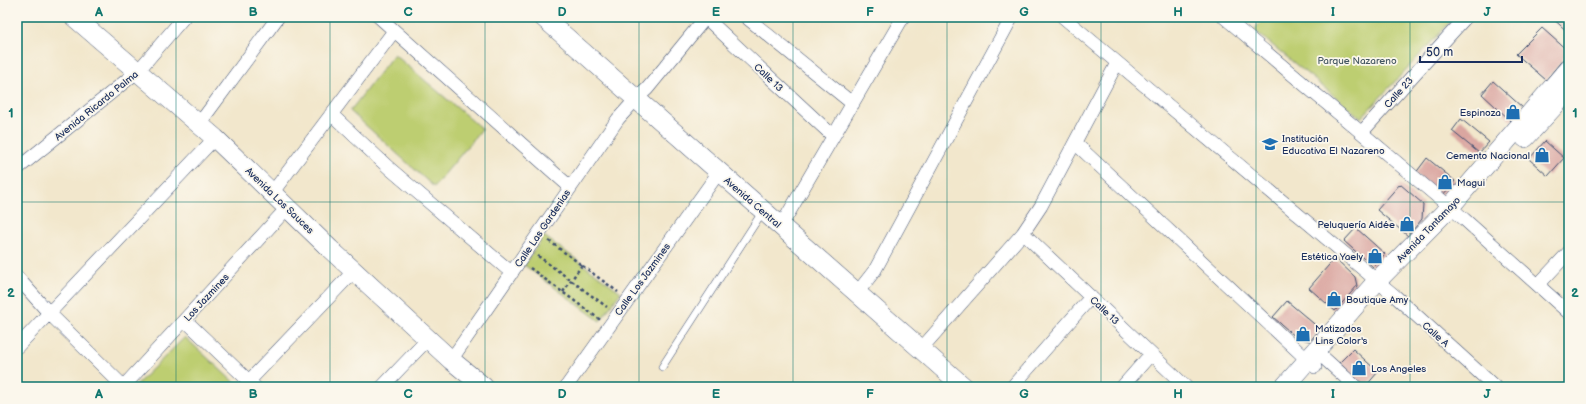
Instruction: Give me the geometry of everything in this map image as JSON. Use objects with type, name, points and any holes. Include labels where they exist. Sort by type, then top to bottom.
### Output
[{"type":"street","name":"Avenida Los Sauces","points":[[74,17],[215,138],[354,271],[451,360],[484,387]]},
{"type":"street","name":"Avenida Ricardo Palma","points":[[17,169],[138,71],[184,17]]},
{"type":"street","points":[[199,124],[278,17]]},
{"type":"street","points":[[379,17],[570,187]]},
{"type":"street","name":"Avenida Central","points":[[543,17],[964,387]]},
{"type":"street","name":"Calle Las Gardenias","points":[[451,360],[618,119],[647,89],[705,17]]},
{"type":"street","name":"Calle 13","points":[[705,17],[833,136]]},
{"type":"street","points":[[746,17],[853,104]]},
{"type":"street","points":[[781,226],[902,17]]},
{"type":"street","points":[[857,293],[875,270],[1012,17]]},
{"type":"street","name":"Calle A","points":[[1062,17],[1381,285],[1494,387]]},
{"type":"street","points":[[1224,17],[1454,210],[1569,313]]},
{"type":"street","name":"Calle 23","points":[[1362,132],[1466,17]]},
{"type":"street","points":[[272,193],[394,31]]},
{"type":"street","points":[[921,349],[1023,233],[1041,206],[1117,63]]},
{"type":"street","name":"Avenida Tantamayo","points":[[1454,210],[1569,68]]},
{"type":"street","name":"Avenida Tantamayo","points":[[1284,387],[1315,359],[1381,285],[1569,90]]},
{"type":"street","points":[[331,114],[389,168],[512,273]]},
{"type":"street","points":[[17,347],[215,138]]},
{"type":"street","points":[[1075,142],[1253,310],[1315,359],[1356,387]]},
{"type":"street","name":"Calle Los Jazmines","points":[[566,387],[719,172]]},
{"type":"street","name":"Los Jazmines","points":[[124,387],[288,207]]},
{"type":"street","name":"Calle 13","points":[[1023,233],[1186,387]]},
{"type":"street","points":[[1538,285],[1569,252]]},
{"type":"street","points":[[185,320],[252,384],[354,271]]},
{"type":"street","points":[[17,277],[49,313],[124,387]]},
{"type":"street","points":[[1012,387],[1091,297]]},
{"type":"street","points":[[382,387],[428,339]]},
{"type":"street","points":[[1122,387],[1151,354]]},
{"type":"street","name":"Avenida Tantamayo","points":[[1298,387],[1315,359]]},
{"type":"lane","points":[[662,367],[763,210]]},
{"type":"path","points":[[545,238],[618,292]]},
{"type":"path","points":[[535,253],[607,307]]},
{"type":"path","points":[[563,292],[582,265]]},
{"type":"path","points":[[526,266],[599,319]]},
{"type":"green space","name":"Parque Nazareno","points":[[1265,17],[1455,17],[1361,118],[1254,30]]},
{"type":"green space","points":[[394,54],[482,129],[434,187],[350,111]]},
{"type":"green space","points":[[544,236],[621,292],[600,321],[524,265]]},
{"type":"green space","points":[[185,337],[239,387],[134,387]]},
{"type":"building","points":[[1551,17],[1569,17],[1569,33]]},
{"type":"building","points":[[1542,28],[1569,52],[1546,80],[1516,54]]},
{"type":"building","points":[[1493,81],[1523,108],[1511,121],[1482,94]]},
{"type":"building","points":[[1461,119],[1489,142],[1479,153],[1452,131]]},
{"type":"building","points":[[1545,141],[1564,158],[1548,176],[1529,159]]},
{"type":"building","points":[[1427,158],[1455,181],[1442,196],[1415,174]]},
{"type":"building","points":[[1400,184],[1423,204],[1422,219],[1408,236],[1377,210]]},
{"type":"building","points":[[1356,228],[1385,254],[1373,267],[1344,241]]},
{"type":"building","points":[[1335,258],[1355,277],[1357,286],[1335,311],[1309,288]]},
{"type":"building","points":[[1287,301],[1320,329],[1310,341],[1297,338],[1273,317]]},
{"type":"building","name":"Los Angeles","points":[[1353,349],[1378,372],[1365,387],[1339,363]]},
{"type":"place","name":"Espinoza","points":[[1513,112]]},
{"type":"place","name":"Institución Educativa El Nazareno","points":[[1270,144]]},
{"type":"place","name":"Cemento Nacional","points":[[1542,155]]},
{"type":"place","name":"Magui","points":[[1445,182]]},
{"type":"place","name":"Peluquería Aidée","points":[[1407,224]]},
{"type":"place","name":"Estética Yaely","points":[[1375,256]]},
{"type":"place","name":"Boutique Amy","points":[[1334,299]]},
{"type":"place","name":"Matizados Lins Color's","points":[[1303,334]]},
{"type":"place","name":"Los Angeles","points":[[1359,368]]}]
